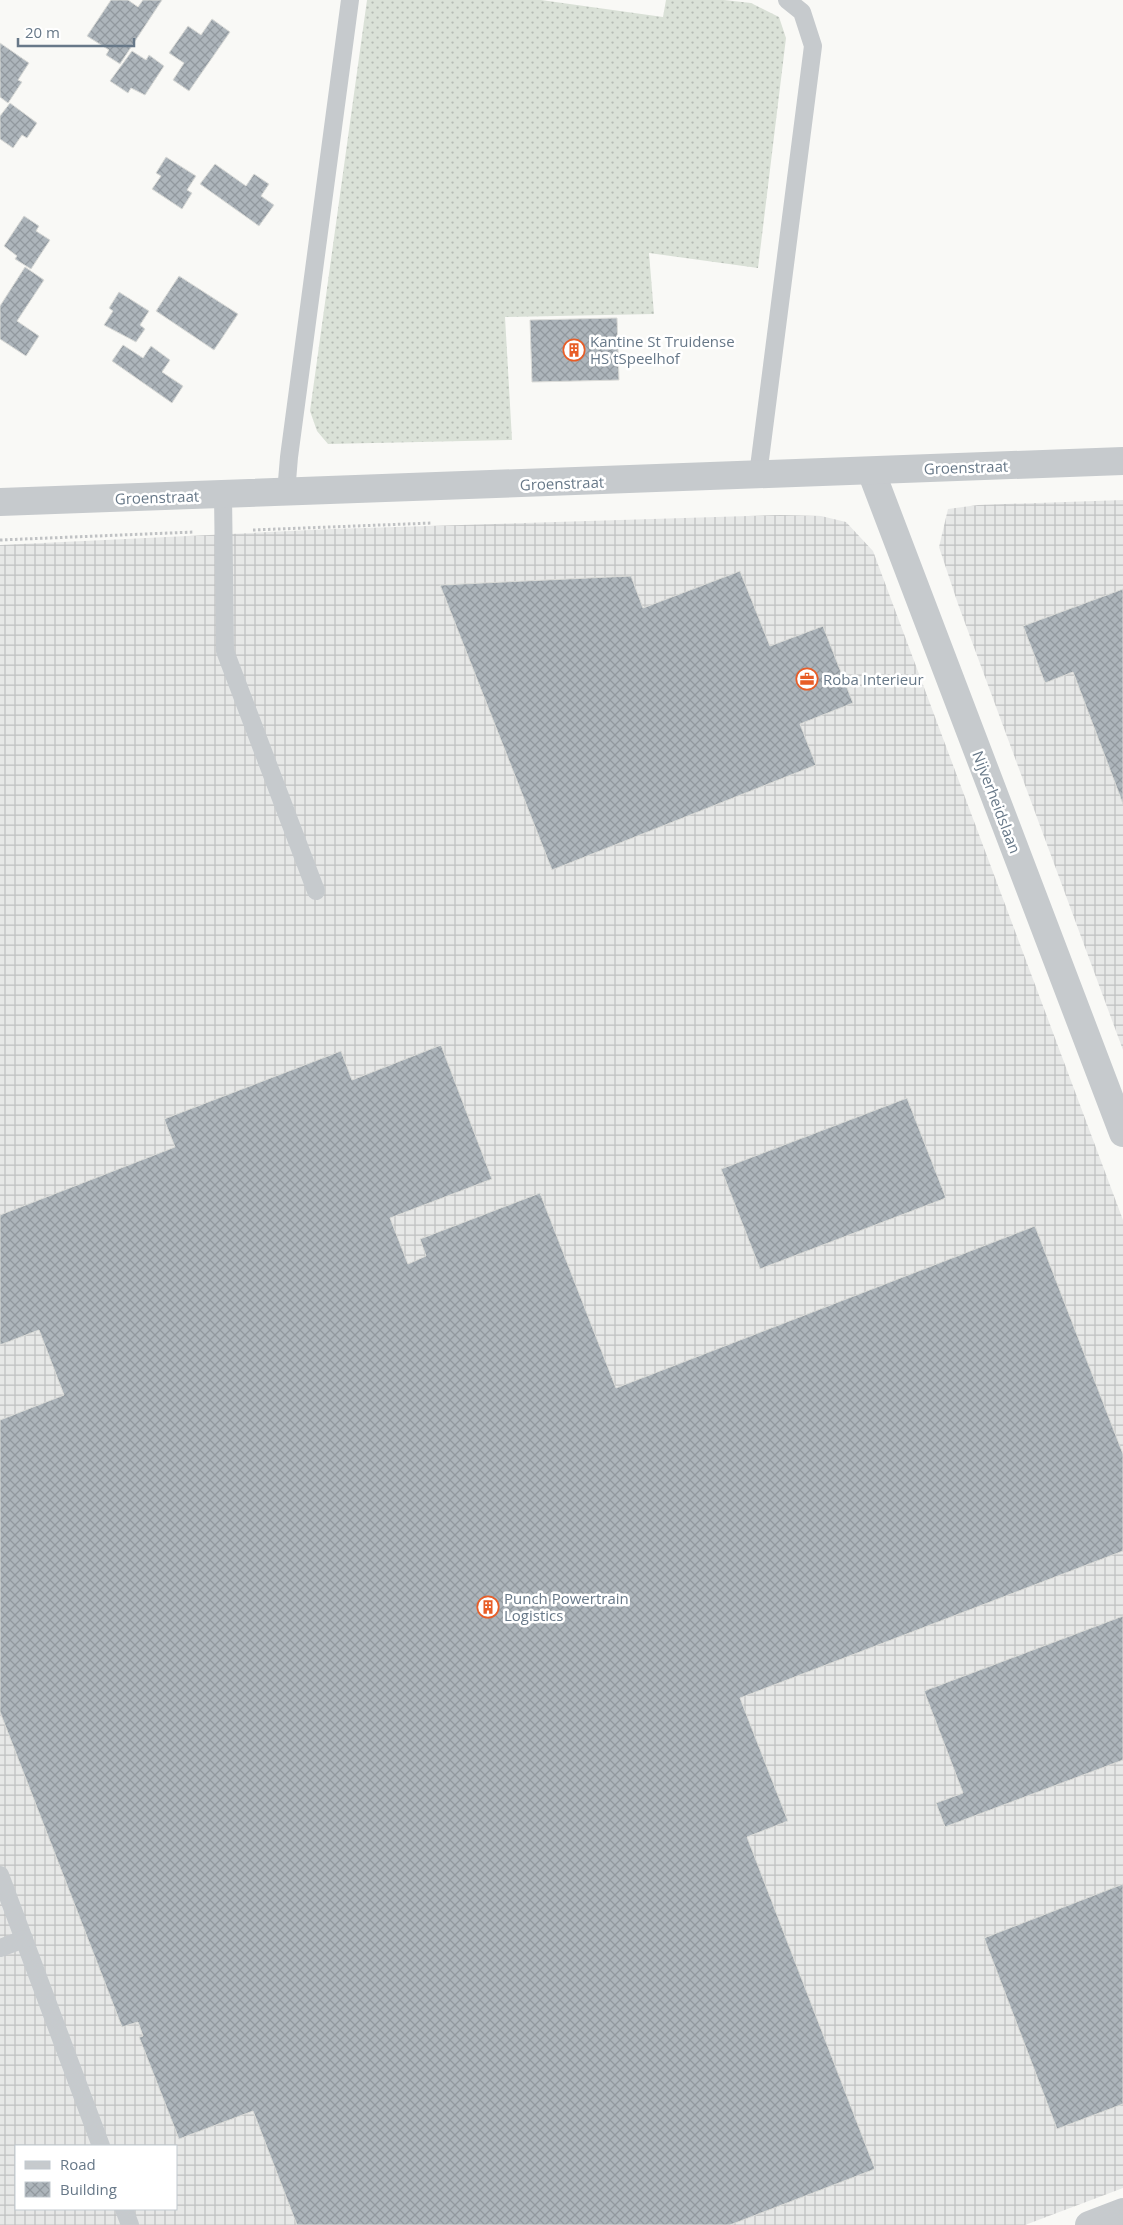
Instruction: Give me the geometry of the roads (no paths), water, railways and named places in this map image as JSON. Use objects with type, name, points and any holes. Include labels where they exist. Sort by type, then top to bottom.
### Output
[{"type":"street","name":"Groenstraat","points":[[0,502],[1123,461]]},
{"type":"street","name":"Nijverheidslaan","points":[[871,471],[1123,1133]]},
{"type":"street","points":[[1089,2225],[1123,2212]]},
{"type":"lane","points":[[286,493],[290,448],[350,0]]},
{"type":"lane","points":[[758,475],[813,46],[802,12],[787,0]]},
{"type":"lane","points":[[223,495],[225,651],[316,891]]},
{"type":"lane","points":[[0,1875],[101,2145]]},
{"type":"lane","points":[[0,1948],[24,1939]]},
{"type":"lane","points":[[124,2210],[130,2225]]},
{"type":"place","name":"Kantine St Truidense HS tSpeelhof","points":[[574,350]]},
{"type":"place","name":"Roba Interieur","points":[[807,679]]},
{"type":"place","name":"Punch Powertrain Logistics","points":[[488,1607]]}]
